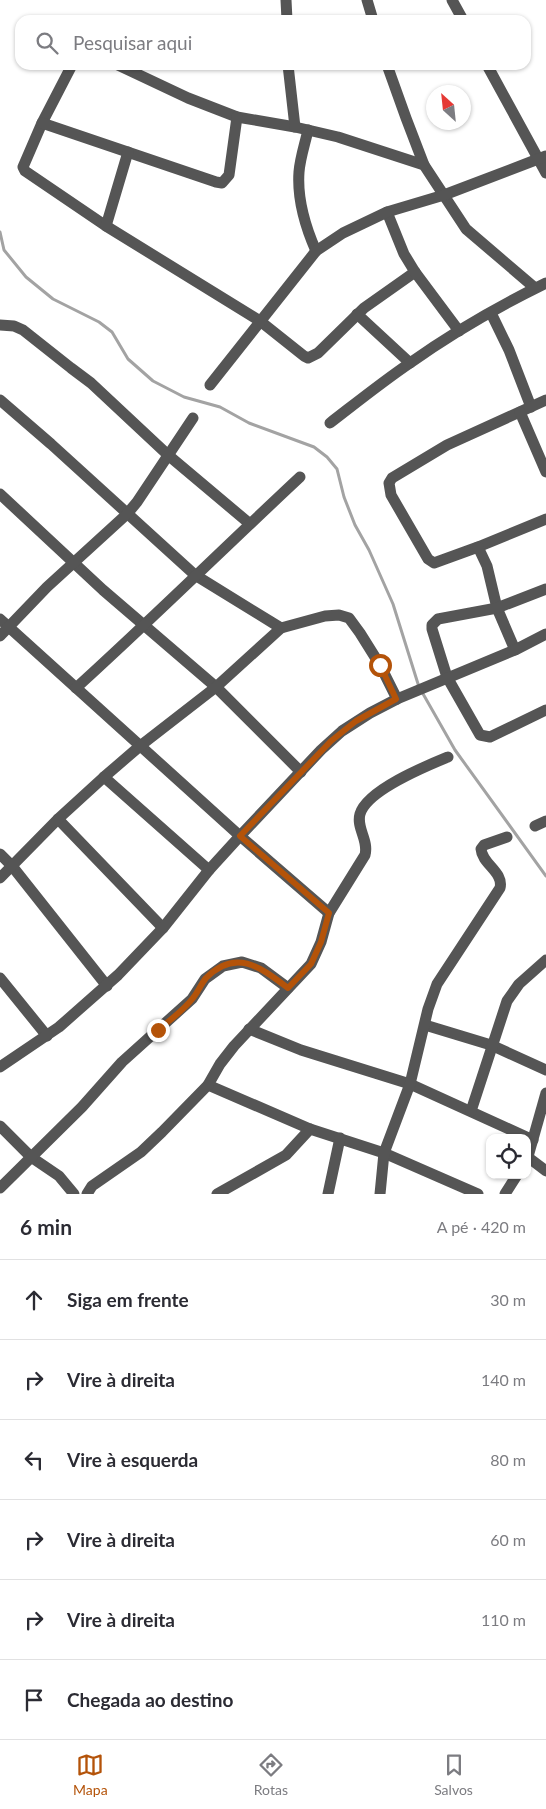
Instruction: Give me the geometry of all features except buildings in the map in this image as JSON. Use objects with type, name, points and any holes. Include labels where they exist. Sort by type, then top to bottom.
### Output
[{"type":"street","points":[[286,0],[287,15]]},
{"type":"street","points":[[367,0],[372,15]]},
{"type":"street","points":[[452,0],[460,15]]},
{"type":"street","points":[[69,70],[42,123],[23,167],[25,172],[106,226],[260,321],[304,356],[308,358],[318,353],[357,314],[415,272]]},
{"type":"street","points":[[129,70],[188,98],[236,117],[308,130],[424,165]]},
{"type":"street","points":[[289,70],[295,127]]},
{"type":"street","points":[[389,70],[424,165],[444,196],[466,229],[534,288]]},
{"type":"street","points":[[490,70],[542,158],[546,172]]},
{"type":"street","points":[[42,123],[216,182],[222,182],[229,175],[236,117]]},
{"type":"street","points":[[308,130],[299,172],[300,198],[305,225],[316,251]]},
{"type":"street","points":[[106,226],[128,152]]},
{"type":"street","points":[[210,385],[316,251],[343,234],[387,212],[444,196],[542,158]]},
{"type":"street","points":[[387,212],[404,254],[415,272],[459,331]]},
{"type":"street","points":[[330,424],[410,363],[459,331],[546,283]]},
{"type":"street","points":[[491,313],[509,350],[531,406]]},
{"type":"street","points":[[357,314],[410,363]]},
{"type":"street","points":[[0,325],[14,326],[24,330],[91,383],[168,454],[250,524]]},
{"type":"street","points":[[0,400],[195,575],[281,628]]},
{"type":"street","points":[[546,400],[447,445],[392,478],[389,483],[392,495],[432,563],[478,547],[546,519]]},
{"type":"street","points":[[520,412],[546,472]]},
{"type":"street","points":[[0,636],[4,623],[47,587],[127,514],[193,418]]},
{"type":"street","points":[[76,688],[145,626],[195,575],[300,476]]},
{"type":"street","points":[[0,494],[74,563],[216,687],[301,772]]},
{"type":"street","points":[[478,547],[486,566],[497,608],[515,650]]},
{"type":"street","points":[[546,589],[497,608],[438,619],[432,625],[447,677],[478,733],[485,737],[490,737],[546,710]]},
{"type":"street","points":[[0,878],[58,819],[104,777],[140,746],[216,687],[281,628],[326,616],[339,615],[349,618],[380,665],[396,699]]},
{"type":"street","points":[[4,623],[240,836],[329,913]]},
{"type":"street","points":[[0,1067],[47,1036],[77,1013],[107,986],[163,928],[209,870],[240,836],[321,750],[342,731],[396,699],[515,650],[546,634]]},
{"type":"street","points":[[87,1194],[92,1186],[141,1152],[208,1085],[220,1064],[249,1029],[311,964],[321,942],[329,913],[365,855],[367,848],[360,814],[368,800],[408,775],[448,757]]},
{"type":"street","points":[[104,777],[209,870]]},
{"type":"street","points":[[58,819],[163,928]]},
{"type":"street","points":[[535,826],[546,821]]},
{"type":"street","points":[[380,1194],[384,1153],[410,1084],[428,1010],[442,974],[502,883],[481,855],[481,849],[484,845],[507,837]]},
{"type":"street","points":[[0,854],[12,866],[107,986]]},
{"type":"street","points":[[471,1111],[491,1045],[507,1001],[519,984],[546,960]]},
{"type":"street","points":[[0,1188],[82,1107],[122,1062],[192,999],[205,979],[223,966],[242,962],[262,968],[288,988]]},
{"type":"street","points":[[0,978],[47,1036]]},
{"type":"street","points":[[425,1025],[491,1045],[546,1070]]},
{"type":"street","points":[[249,1029],[301,1050],[410,1084],[533,1140]]},
{"type":"street","points":[[208,1085],[310,1129],[384,1153],[478,1194]]},
{"type":"street","points":[[531,1148],[545,1106],[546,1093]]},
{"type":"street","points":[[0,1126],[31,1157],[59,1176],[74,1194]]},
{"type":"street","points":[[217,1194],[286,1155],[310,1129]]},
{"type":"street","points":[[328,1194],[340,1138]]},
{"type":"street","points":[[531,1161],[546,1171]]},
{"type":"street","points":[[505,1194],[514,1179]]},
{"type":"waterway","points":[[0,232],[4,250],[26,277],[53,299],[99,322],[112,332],[128,359],[153,381],[184,397],[220,407],[249,423],[314,447],[327,457],[337,469],[344,497],[355,525],[369,550],[393,604],[419,687]]},
{"type":"waterway","points":[[422,692],[455,750],[546,876]]},
{"type":"route","points":[[158,1030],[192,999],[205,979],[223,966],[242,962],[262,968],[288,988],[311,964],[321,942],[329,913],[240,836],[321,750],[342,731],[396,699],[380,665]]}]
